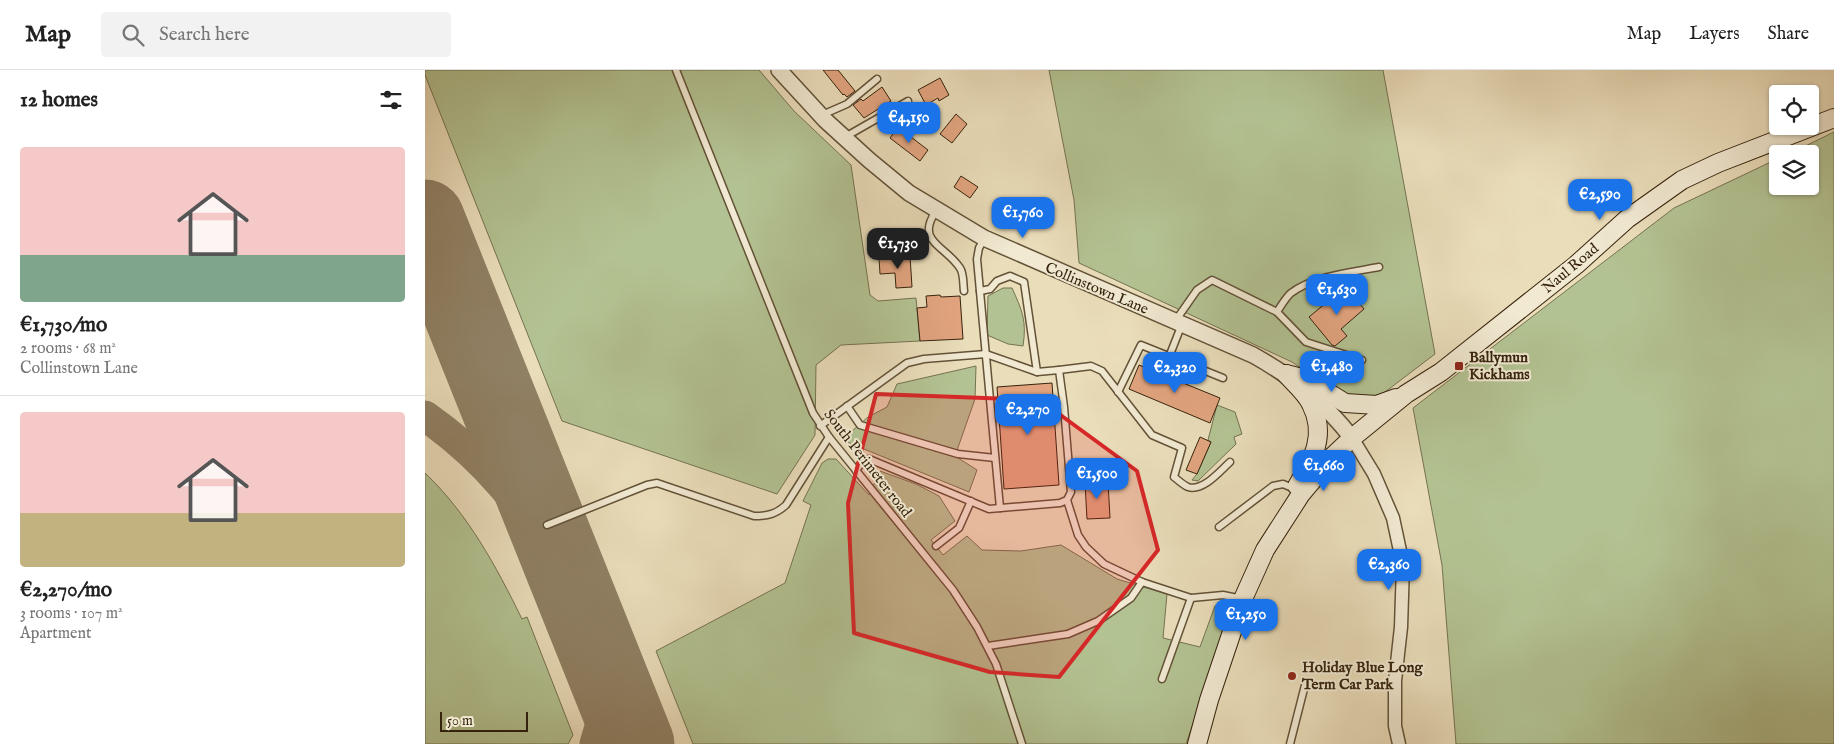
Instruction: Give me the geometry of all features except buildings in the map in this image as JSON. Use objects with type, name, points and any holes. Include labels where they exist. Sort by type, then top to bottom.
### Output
[{"type":"main road","name":"Naul Road","points":[[1277,530],[1301,494],[1333,456],[1352,438],[1406,394],[1441,372],[1503,324],[1576,265],[1627,219],[1681,180],[1718,163],[1834,118]]},
{"type":"main road","points":[[1286,374],[1305,379],[1345,403],[1377,405],[1406,394]]},
{"type":"main road","points":[[1197,744],[1209,700],[1243,599],[1265,550],[1277,530],[1290,497],[1307,470],[1319,444],[1318,421],[1311,402],[1286,374]]},
{"type":"street","name":"Collinstown Lane","points":[[779,70],[821,116],[869,160],[909,193],[984,238],[1253,355],[1286,374],[1318,400],[1352,438]]},
{"type":"street","points":[[1352,438],[1374,474],[1393,518],[1403,565],[1401,627],[1395,681],[1395,726],[1399,744]]},
{"type":"lane","name":"South Perimeter road","points":[[677,70],[813,413],[820,426],[953,590],[988,646],[996,664],[1022,744]]},
{"type":"lane","points":[[821,116],[847,104],[877,79]]},
{"type":"lane","points":[[844,137],[908,101]]},
{"type":"lane","points":[[937,210],[930,220],[928,231],[932,240],[961,270],[964,291]]},
{"type":"lane","points":[[984,238],[979,248],[977,259],[1000,508]]},
{"type":"lane","points":[[1277,312],[1291,293],[1310,283],[1379,267]]},
{"type":"lane","points":[[980,291],[990,290],[997,281],[1010,276],[1024,282],[1037,372]]},
{"type":"lane","points":[[1169,357],[1179,323],[1197,290],[1212,280],[1277,312],[1307,342],[1362,360]]},
{"type":"lane","points":[[1118,392],[1141,346],[1223,378]]},
{"type":"lane","points":[[820,426],[907,364],[924,359],[986,354],[1037,372],[1091,366],[1102,371],[1152,435],[1182,448],[1174,478],[1188,487],[1196,488],[1204,484],[1230,462]]},
{"type":"lane","points":[[856,471],[859,466],[869,459],[989,509],[1060,503],[1067,500],[1071,492],[1059,370]]},
{"type":"lane","points":[[847,406],[860,425],[958,454],[995,458]]},
{"type":"lane","points":[[547,524],[647,485],[657,483],[755,516],[777,513],[786,505],[829,437]]},
{"type":"lane","points":[[1219,527],[1273,486],[1283,484],[1295,489]]},
{"type":"lane","points":[[1067,500],[1078,535],[1086,547],[1104,564],[1142,582],[1172,590],[1191,598],[1223,595],[1243,599]]},
{"type":"lane","points":[[936,546],[959,528],[971,501]]},
{"type":"lane","points":[[988,646],[1068,634],[1098,620],[1131,598],[1142,582]]},
{"type":"lane","points":[[1161,679],[1191,598]]},
{"type":"lane","points":[[1290,744],[1305,685]]},
{"type":"highlighted area","points":[[876,394],[1040,400],[1137,471],[1158,550],[1059,677],[990,672],[854,633],[848,503]]},
{"type":"green space","points":[[425,70],[759,70],[794,111],[851,165],[870,295],[878,301],[916,298],[920,341],[841,345],[816,365],[815,435],[777,494],[562,421],[425,75]]},
{"type":"green space","points":[[1049,70],[1383,70],[1435,354],[1385,392],[1370,400],[1348,400],[1292,362],[1079,263],[1074,200]]},
{"type":"green space","points":[[1834,132],[1834,744],[1456,744],[1442,565],[1413,408],[1674,208],[1769,163],[1769,195],[1819,195],[1819,145],[1807,145]]},
{"type":"green space","points":[[1003,288],[1012,288],[1021,309],[1024,322],[1023,346],[1008,344],[987,335],[988,296]]},
{"type":"green space","points":[[976,366],[975,399],[955,456],[977,470],[969,492],[842,440],[868,417],[887,407],[897,384]]},
{"type":"green space","points":[[1217,405],[1235,412],[1242,434],[1234,437],[1236,444],[1198,481],[1192,480],[1197,474],[1211,442],[1208,440]]},
{"type":"green space","points":[[828,459],[836,459],[869,495],[880,471],[916,484],[939,496],[955,521],[931,540],[943,555],[967,536],[982,550],[1021,551],[1061,545],[1117,579],[1167,594],[1163,638],[1200,647],[1215,606],[1226,601],[1232,610],[1186,744],[693,744],[656,651],[785,583],[811,505],[803,501],[822,463]]},
{"type":"green space","points":[[425,473],[468,523],[491,560],[522,619],[527,617],[573,735],[568,744],[425,744]]},
{"type":"taxiway","points":[[425,416],[486,467],[534,525],[565,569]]},
{"type":"taxiway","points":[[594,641],[605,693],[604,710],[595,744]]},
{"type":"runway","points":[[425,219],[635,744]]},
{"type":"place","name":"Ballymun Kickhams","points":[[1459,366]]},
{"type":"place","name":"Holiday Blue Long Term Car Park","points":[[1292,676]]}]
